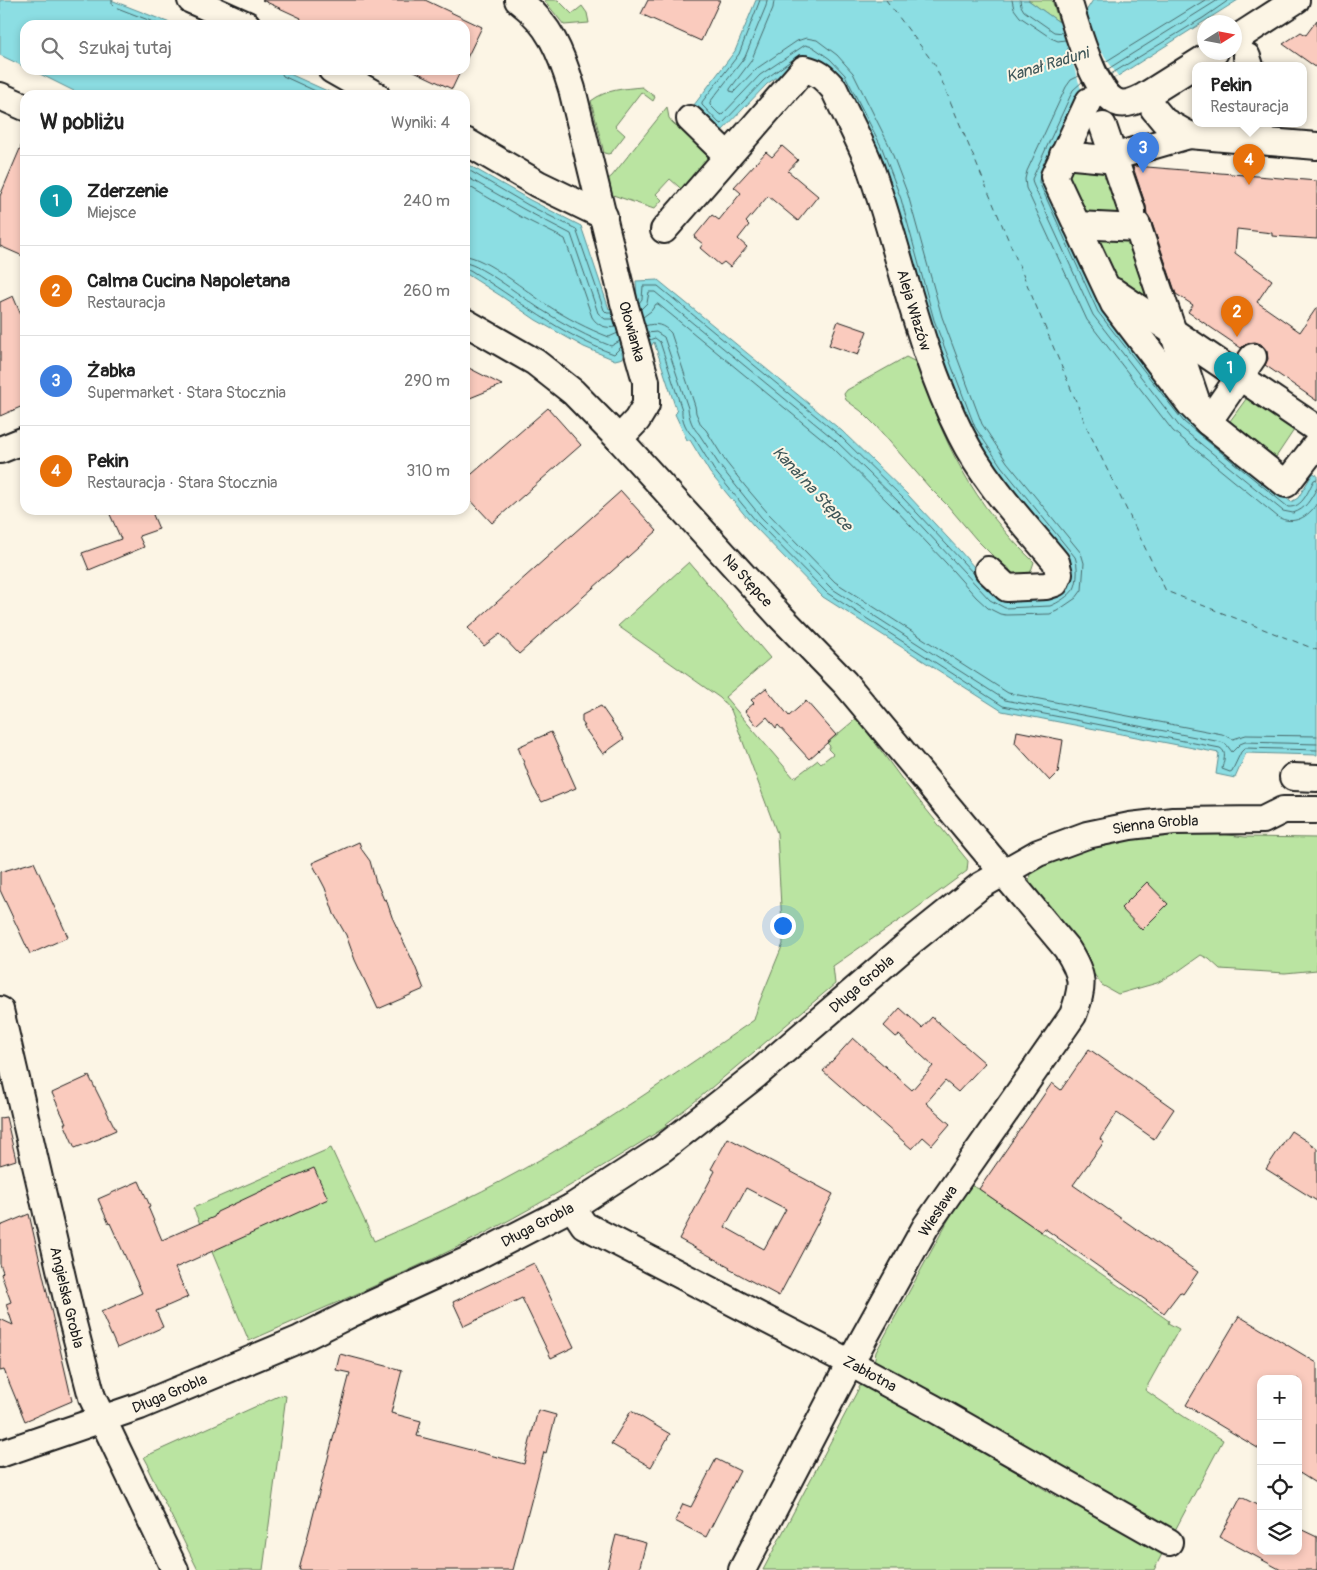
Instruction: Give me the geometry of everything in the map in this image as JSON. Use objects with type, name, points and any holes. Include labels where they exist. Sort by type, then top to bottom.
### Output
[{"type":"street","points":[[191,0],[236,20]]},
{"type":"street","name":"Ołowianka","points":[[518,0],[540,21],[552,36],[562,58],[572,90],[624,302],[646,380],[646,405],[637,420],[619,439]]},
{"type":"street","points":[[1244,54],[1281,4]]},
{"type":"street","points":[[1070,8],[1095,93],[1054,176],[1114,304],[1190,404],[1204,418],[1286,484],[1317,444]]},
{"type":"street","points":[[1095,93],[1108,96],[1118,103],[1133,102],[1192,66]]},
{"type":"street","name":"Aleja Włazów","points":[[664,230],[804,69],[815,71],[834,89],[867,160],[923,343],[942,393],[961,435],[987,479],[1056,562],[1059,574],[1056,582],[1046,586],[1007,588],[988,570]]},
{"type":"street","points":[[341,75],[367,90]]},
{"type":"street","points":[[0,96],[20,105]]},
{"type":"street","points":[[1154,109],[1168,124],[1189,135]]},
{"type":"street","points":[[690,119],[728,156]]},
{"type":"street","points":[[1103,126],[1204,418]]},
{"type":"street","points":[[1063,155],[1106,159],[1189,135],[1236,131],[1317,146]]},
{"type":"street","points":[[470,144],[538,184],[604,216]]},
{"type":"street","points":[[1077,225],[1136,222]]},
{"type":"street","points":[[1105,285],[1173,331],[1246,367],[1317,429]]},
{"type":"street","name":"Na Stępce","points":[[470,325],[535,362],[573,392],[619,439],[779,614],[845,683],[1002,873]]},
{"type":"street","points":[[1204,418],[1246,367]]},
{"type":"street","points":[[0,450],[20,442]]},
{"type":"street","name":"Sienna Grobla","points":[[1002,873],[1038,853],[1106,830],[1173,821],[1263,820],[1283,810],[1317,810]]},
{"type":"street","name":"Długa Grobla","points":[[0,1454],[140,1406],[300,1339],[477,1256],[572,1207],[662,1149],[704,1117],[914,939],[980,886],[1002,873]]},
{"type":"street","name":"Wiesława","points":[[742,1570],[850,1363],[926,1226],[1073,1014],[1081,994],[1077,965],[1067,949],[1002,873]]},
{"type":"street","name":"Angielska Grobla","points":[[0,1010],[92,1397],[176,1570]]},
{"type":"street","name":"Zabłotna","points":[[572,1207],[584,1226],[850,1363],[1169,1542]]},
{"type":"green space","points":[[544,0],[558,0],[572,14],[582,6],[587,13],[589,23],[564,25]]},
{"type":"green space","points":[[1028,0],[1052,0],[1059,22]]},
{"type":"green space","points":[[642,87],[655,97],[653,101],[641,92],[615,126],[625,135],[611,153],[604,153],[591,101],[609,92]]},
{"type":"green space","points":[[667,107],[669,118],[675,125],[684,127],[718,155],[687,194],[670,179],[656,194],[662,200],[654,209],[610,194],[607,180]]},
{"type":"green space","points":[[1072,164],[1107,167],[1127,223],[1089,219],[1069,175]]},
{"type":"green space","points":[[1094,230],[1130,233],[1156,307],[1117,280]]},
{"type":"green space","points":[[906,357],[918,363],[937,419],[962,470],[977,495],[994,518],[1034,562],[1030,574],[1031,580],[1010,574],[1012,573],[1007,566],[1005,568],[976,539],[876,426],[861,411],[846,400],[844,394],[847,390]]},
{"type":"green space","points":[[1249,395],[1296,427],[1276,457],[1230,421]]},
{"type":"green space","points":[[689,562],[770,658],[725,697],[794,778],[818,760],[821,763],[833,754],[828,749],[830,746],[827,743],[857,718],[904,782],[968,861],[967,871],[833,966],[835,984],[666,1124],[667,1126],[580,1180],[462,1245],[402,1274],[249,1341],[193,1208],[331,1148],[374,1241],[465,1200],[549,1155],[638,1099],[754,1020],[783,944],[777,833],[731,710],[720,698],[618,626]]},
{"type":"green space","points":[[1206,832],[1245,837],[1317,838],[1317,970],[1285,973],[1220,969],[1209,959],[1201,955],[1157,983],[1118,994],[1102,985],[1029,886],[1030,870],[1106,841],[1141,834]]},
{"type":"green space","points":[[968,1184],[979,1189],[1179,1329],[1145,1390],[1223,1440],[1173,1534],[874,1363],[876,1352]]},
{"type":"green space","points":[[866,1383],[1035,1477],[1036,1484],[1057,1497],[1062,1492],[1164,1550],[1154,1570],[763,1570],[860,1386]]},
{"type":"green space","points":[[281,1395],[286,1396],[263,1570],[198,1570],[148,1469],[150,1468],[144,1457]]},
{"type":"water","points":[[0,0],[111,0],[162,20],[20,20],[20,65],[0,55]]},
{"type":"water","points":[[756,0],[1028,0],[1059,22],[1086,11],[1093,0],[1238,0],[1214,15],[1197,15],[1197,26],[1118,76],[1100,85],[1043,179],[1187,419],[1291,502],[1298,498],[1313,473],[1317,475],[1317,755],[1246,753],[1235,778],[1216,774],[1219,753],[1002,711],[823,597],[753,525],[710,473],[690,440],[687,440],[675,414],[677,412],[654,342],[651,346],[625,353],[624,351],[622,352],[623,358],[615,360],[584,347],[536,320],[470,276],[470,166],[581,226],[609,309],[611,306],[637,299],[636,281],[658,280],[842,431],[908,495],[989,584],[1064,583],[965,432],[824,68],[807,56],[767,84],[721,132],[694,105],[735,51]]},
{"type":"water","points":[[42,75],[292,75],[325,90],[72,90]]},
{"type":"pier","points":[[1086,11],[1099,48],[1118,76],[1083,95],[1059,22]]},
{"type":"building","points":[[262,0],[425,0],[467,20],[300,20],[301,18]]},
{"type":"building","points":[[648,0],[720,0],[701,41],[641,14]]},
{"type":"building","points":[[1317,20],[1317,68],[1283,44],[1301,32],[1306,35]]},
{"type":"building","points":[[470,21],[482,27],[470,52]]},
{"type":"building","points":[[423,75],[459,75],[452,89]]},
{"type":"building","points":[[782,146],[798,160],[788,171],[818,196],[798,221],[768,196],[746,222],[749,225],[738,239],[747,247],[730,267],[724,262],[720,265],[700,248],[703,244],[694,237],[712,215],[719,220],[741,193],[734,187],[766,152],[772,157]]},
{"type":"building","points":[[20,149],[20,255],[0,246],[0,196]]},
{"type":"building","points":[[1133,167],[1317,181],[1317,239],[1272,236],[1272,233],[1237,229],[1235,253],[1272,280],[1257,302],[1300,332],[1317,307],[1317,401],[1265,365],[1268,359],[1267,351],[1261,344],[1255,342],[1247,343],[1241,348],[1188,312],[1193,305],[1176,294],[1151,220],[1147,214]]},
{"type":"building","points":[[13,296],[20,313],[20,407],[0,416],[0,302]]},
{"type":"building","points":[[838,321],[867,331],[858,355],[829,345]]},
{"type":"building","points":[[470,369],[502,385],[470,398]]},
{"type":"building","points":[[548,408],[581,445],[492,523],[470,499],[470,476]]},
{"type":"building","points":[[621,491],[657,531],[519,654],[500,634],[484,646],[468,628]]},
{"type":"building","points":[[110,515],[153,515],[159,529],[139,536],[144,547],[89,570],[82,553],[121,539]]},
{"type":"building","points":[[766,688],[789,716],[806,701],[836,735],[809,759],[778,725],[776,728],[767,717],[757,726],[745,711],[754,703],[751,700]]},
{"type":"building","points":[[601,706],[624,739],[603,754],[582,722],[582,715]]},
{"type":"building","points":[[1017,731],[1063,740],[1058,773],[1050,781],[1015,743]]},
{"type":"building","points":[[551,732],[576,788],[542,802],[533,787],[518,747]]},
{"type":"building","points":[[359,842],[370,861],[376,883],[384,900],[386,899],[424,989],[378,1009],[355,960],[346,935],[334,914],[325,888],[312,863]]},
{"type":"building","points":[[34,862],[68,937],[30,954],[0,890],[0,872]]},
{"type":"building","points":[[1147,882],[1168,904],[1142,930],[1121,908]]},
{"type":"building","points":[[900,1008],[922,1028],[932,1017],[985,1063],[958,1092],[945,1081],[926,1103],[950,1124],[932,1145],[923,1137],[912,1149],[823,1071],[853,1038],[912,1090],[933,1066],[899,1035],[896,1037],[884,1026]]},
{"type":"building","points":[[1089,1049],[1174,1109],[1154,1139],[1117,1113],[1100,1139],[1104,1142],[1073,1185],[1198,1272],[1183,1294],[1180,1292],[1164,1313],[1044,1228],[1041,1232],[979,1189],[1052,1083],[1061,1090]]},
{"type":"building","points":[[89,1076],[116,1130],[75,1148],[52,1093]]},
{"type":"building","points":[[6,1117],[16,1160],[0,1165],[0,1118]]},
{"type":"building","points":[[1291,1131],[1317,1148],[1317,1201],[1266,1169]]},
{"type":"building","points":[[728,1138],[833,1194],[779,1296],[679,1239],[715,1171],[711,1169]],"holes":[[[746,1188],[786,1209],[764,1249],[725,1227]]]},
{"type":"building","points":[[314,1168],[328,1199],[175,1268],[188,1297],[156,1311],[163,1327],[117,1348],[101,1312],[142,1293],[98,1199],[139,1181],[162,1240],[214,1217],[217,1212]]},
{"type":"building","points":[[29,1214],[72,1401],[25,1421],[4,1370],[0,1371],[0,1319],[13,1325],[6,1304],[11,1302],[1,1274],[3,1272],[0,1264],[0,1226]]},
{"type":"building","points":[[534,1263],[574,1347],[551,1358],[522,1298],[464,1326],[453,1302]]},
{"type":"building","points":[[1239,1316],[1317,1363],[1317,1484],[1302,1475],[1302,1375],[1257,1375],[1257,1448],[1186,1405]]},
{"type":"building","points":[[340,1354],[402,1370],[391,1413],[421,1421],[417,1436],[524,1464],[538,1410],[556,1415],[546,1453],[544,1452],[513,1570],[299,1570],[350,1373],[336,1370]]},
{"type":"building","points":[[631,1411],[670,1434],[651,1467],[611,1444]]},
{"type":"building","points":[[716,1459],[740,1471],[706,1537],[675,1521],[683,1504],[691,1507]]},
{"type":"building","points":[[1241,1497],[1257,1505],[1257,1555],[1302,1555],[1302,1530],[1317,1537],[1317,1570],[1281,1570],[1220,1537]]},
{"type":"building","points":[[616,1535],[646,1543],[639,1570],[607,1570]]},
{"type":"ferry route","points":[[886,0],[935,65],[1089,432],[1166,591],[1317,650]]},
{"type":"place","name":"Żabka","points":[[1143,173]]},
{"type":"place","name":"Pekin","points":[[1249,185]]},
{"type":"place","name":"Calma Cucina Napoletana","points":[[1237,337]]},
{"type":"place","name":"Zderzenie","points":[[1230,393]]},
{"type":"water label","name":"Kanał Raduni","points":[[1047,64]]},
{"type":"water label","name":"Kanał na Stępce","points":[[813,488]]}]
